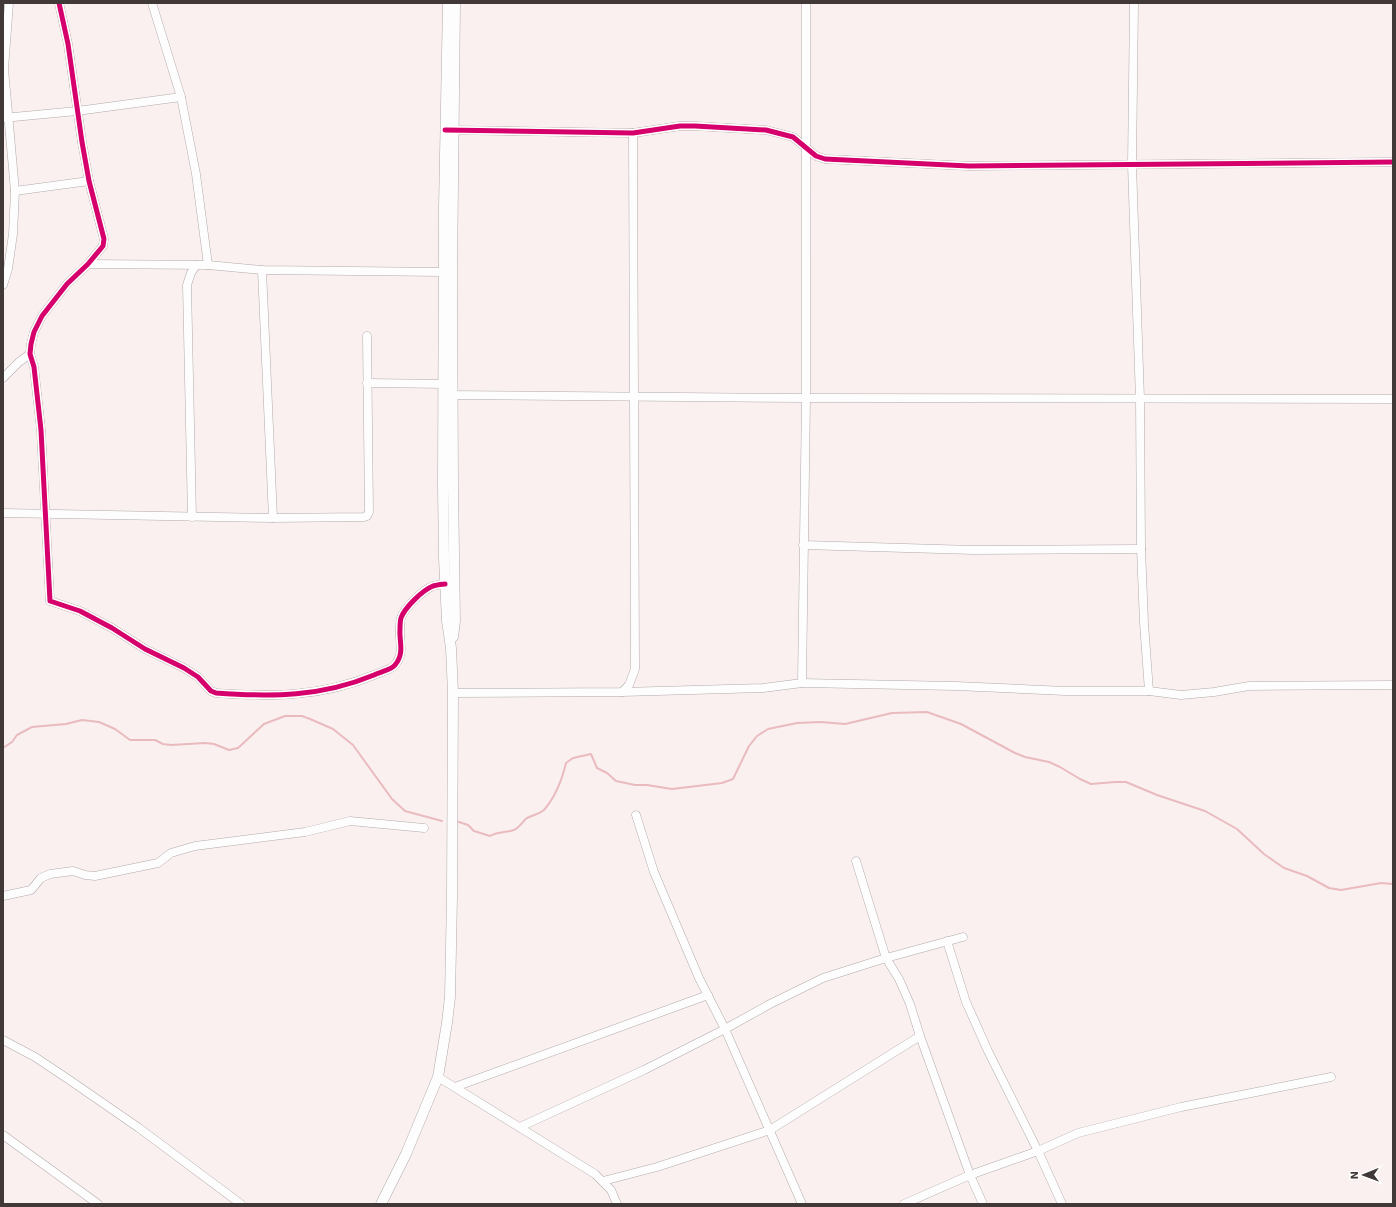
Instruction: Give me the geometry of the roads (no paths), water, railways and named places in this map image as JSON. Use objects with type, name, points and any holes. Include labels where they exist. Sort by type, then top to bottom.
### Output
[{"type":"main road","points":[[381,1204],[406,1154],[438,1077],[450,997],[452,939],[453,693],[451,648],[447,621],[445,584],[443,487],[452,273],[448,3]]},
{"type":"main road","points":[[451,648],[455,621],[452,487],[443,272],[455,3]]},
{"type":"street","points":[[3,285],[8,269],[13,234],[15,191],[6,117],[4,69],[9,3]]},
{"type":"street","points":[[59,3],[68,44],[89,181],[104,239],[103,246],[88,264],[67,284],[42,316],[34,332],[31,344],[30,354],[34,367],[41,430],[50,601],[80,611],[112,628],[145,649],[184,668],[198,677],[211,691],[216,693],[269,696],[328,690],[359,681],[394,666],[399,660],[402,644],[399,632],[402,617],[426,590],[434,586],[445,584]]},
{"type":"street","points":[[152,3],[181,97],[196,174],[208,265]]},
{"type":"street","points":[[802,683],[806,398],[806,3]]},
{"type":"street","points":[[1134,3],[1132,165],[1140,399],[1141,549],[1149,691]]},
{"type":"street","points":[[6,117],[181,97]]},
{"type":"street","points":[[450,130],[633,133],[680,126],[766,130],[793,137],[816,156],[825,159],[969,166],[1393,162]]},
{"type":"street","points":[[622,692],[629,685],[635,669],[633,133]]},
{"type":"street","points":[[15,191],[89,181]]},
{"type":"street","points":[[88,264],[208,265],[262,270],[443,272]]},
{"type":"street","points":[[192,517],[187,286],[191,273],[196,265]]},
{"type":"street","points":[[262,270],[274,518]]},
{"type":"street","points":[[3,513],[45,515],[274,518],[367,516],[369,512],[367,336]]},
{"type":"street","points":[[3,378],[19,362],[30,354]]},
{"type":"street","points":[[367,383],[448,390],[634,397],[1393,399]]},
{"type":"street","points":[[803,545],[973,550],[1141,549]]},
{"type":"street","points":[[453,693],[622,692],[763,688],[802,683],[956,686],[1065,691],[1149,691],[1181,694],[1214,692],[1249,686],[1393,686]]},
{"type":"street","points":[[636,815],[654,872],[699,978],[725,1029],[802,1204]]},
{"type":"street","points":[[3,896],[31,890],[41,878],[50,874],[74,871],[85,875],[95,876],[158,863],[171,853],[195,846],[305,832],[350,821],[424,828]]},
{"type":"street","points":[[856,861],[886,958],[899,980],[910,1004],[970,1175],[983,1204]]},
{"type":"street","points":[[520,1127],[644,1070],[823,978],[886,958],[963,937]]},
{"type":"street","points":[[947,941],[969,1009],[1062,1204]]},
{"type":"street","points":[[455,1087],[708,995]]},
{"type":"street","points":[[603,1181],[657,1167],[770,1130],[920,1036]]},
{"type":"street","points":[[3,1040],[35,1056],[139,1128],[241,1204]]},
{"type":"street","points":[[438,1077],[595,1174],[611,1190],[617,1204]]},
{"type":"street","points":[[904,1204],[970,1175],[1038,1151],[1078,1133],[1181,1107],[1331,1077]]},
{"type":"street","points":[[3,1135],[98,1204]]},
{"type":"waterway","points":[[456,821],[468,825],[474,831],[490,836],[496,833],[516,829],[527,818],[544,810],[558,788],[566,763],[573,758],[591,754],[597,768],[607,773],[616,781],[635,785],[647,785],[672,789],[722,783],[733,779],[749,746],[757,736],[768,729],[797,723],[821,722],[845,724],[892,713],[927,712],[961,724],[1015,753],[1025,757],[1049,762],[1091,784],[1126,782],[1157,795],[1205,811],[1237,829],[1264,854],[1284,868],[1307,876],[1329,888],[1341,890],[1381,883],[1393,884]]},
{"type":"waterway","points":[[3,748],[12,742],[17,735],[32,727],[66,724],[82,720],[99,722],[115,729],[130,740],[155,740],[163,744],[171,745],[205,743],[214,744],[229,750],[238,748],[264,724],[285,716],[302,716],[333,729],[353,745],[392,799],[405,811],[442,821]]}]
